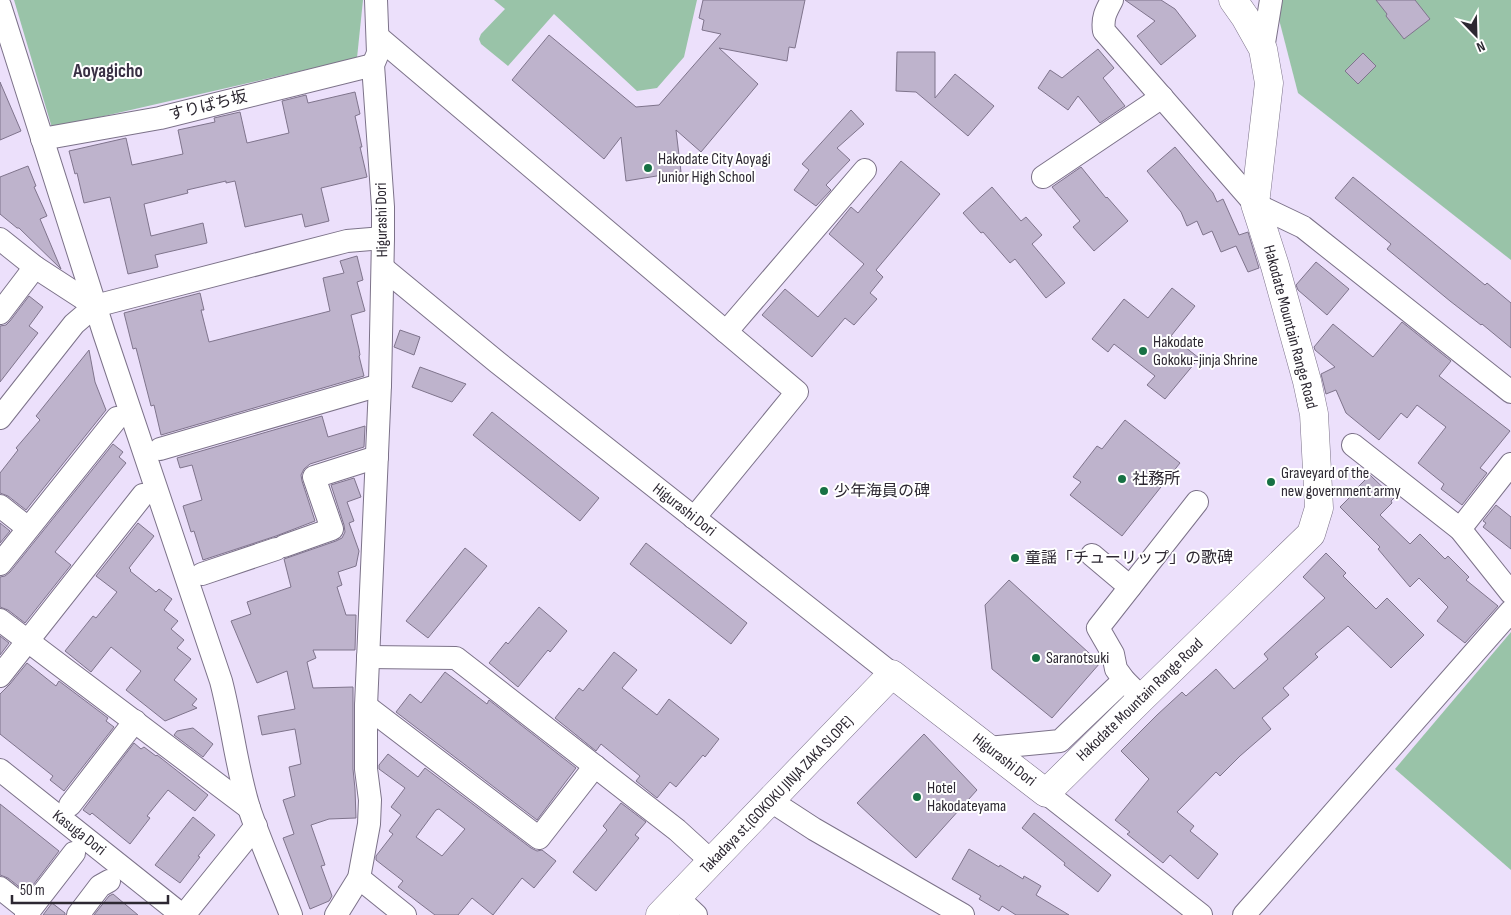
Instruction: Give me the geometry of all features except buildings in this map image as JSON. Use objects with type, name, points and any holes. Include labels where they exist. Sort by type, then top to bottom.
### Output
[{"type":"main road","name":"Hakodate Mountain Range Road","points":[[1046,792],[1133,689],[1311,534],[1319,508],[1314,414],[1307,381],[1275,266],[1255,204],[1269,83],[1263,49],[1233,0]]},
{"type":"main road","name":"Higurashi Dori","points":[[892,674],[1046,792]]},
{"type":"main road","name":"Takadaya st.(GOKOKU JINJA ZAKA SLOPE)","points":[[678,909],[711,862],[892,674]]},
{"type":"street","name":"Higurashi Dori","points":[[376,0],[378,53],[373,65],[383,207],[383,268],[497,362],[892,674]]},
{"type":"street","points":[[1112,0],[1103,18],[1104,31],[1255,204],[1303,227],[1511,392]]},
{"type":"street","points":[[1263,49],[1271,0]]},
{"type":"street","points":[[0,6],[95,306],[221,681],[238,766],[253,817],[291,915]]},
{"type":"street","points":[[378,37],[796,392],[694,518]]},
{"type":"street","name":"すりばち坂","points":[[42,139],[160,118],[373,65]]},
{"type":"street","points":[[1043,177],[1162,98]]},
{"type":"street","points":[[726,332],[866,170]]},
{"type":"street","points":[[0,418],[74,324],[95,306],[347,241],[383,238]]},
{"type":"street","points":[[0,239],[35,267],[95,306]]},
{"type":"street","points":[[0,313],[35,267]]},
{"type":"street","points":[[336,915],[359,878],[369,824],[370,800],[366,769],[366,706],[380,385],[383,268]]},
{"type":"street","points":[[160,449],[380,385]]},
{"type":"street","points":[[0,564],[117,418]]},
{"type":"street","points":[[1354,445],[1460,529],[1511,593]]},
{"type":"street","points":[[202,574],[332,529],[314,477],[377,457]]},
{"type":"street","points":[[1460,529],[1511,464]]},
{"type":"street","points":[[0,676],[143,495]]},
{"type":"street","points":[[988,748],[1060,741],[1133,689],[1116,668],[1112,654],[1098,628],[1196,502]]},
{"type":"street","points":[[0,506],[28,528]]},
{"type":"street","points":[[1092,555],[1130,587]]},
{"type":"street","points":[[1244,915],[1511,611]]},
{"type":"street","points":[[0,620],[135,721],[253,817]]},
{"type":"street","points":[[368,657],[456,658],[677,830],[711,862]]},
{"type":"street","points":[[366,706],[539,838],[595,766]]},
{"type":"street","points":[[70,805],[135,721]]},
{"type":"street","name":"Kasuga Dori","points":[[0,770],[183,915]]},
{"type":"street","name":"Higurashi Dori","points":[[1046,792],[1201,915]]},
{"type":"street","points":[[771,801],[814,829],[963,915]]},
{"type":"street","points":[[183,915],[253,817]]},
{"type":"street","points":[[0,888],[28,913],[74,853]]},
{"type":"street","points":[[359,878],[405,915]]},
{"type":"street","points":[[78,915],[100,886],[109,881]]},
{"type":"green space","points":[[14,0],[363,0],[357,58],[52,128]]},
{"type":"green space","points":[[494,0],[697,0],[684,57],[657,88],[637,91],[554,14],[508,66],[481,44],[479,39],[481,34],[505,9]]},
{"type":"green space","points":[[1274,0],[1511,0],[1511,260],[1298,93]]},
{"type":"green space","points":[[1511,632],[1511,870],[1395,769]]},
{"type":"place","name":"Hakodate City Aoyagi Junior High School","points":[[648,168]]},
{"type":"place","name":"Hakodate Gokoku-jinja Shrine","points":[[1143,351]]},
{"type":"place","name":"社務所","points":[[1122,479]]},
{"type":"place","name":"Graveyard of the new government army","points":[[1271,482]]},
{"type":"place","name":"少年海員の碑","points":[[824,491]]},
{"type":"place","name":"童謡「チューリップ」の歌碑","points":[[1015,558]]},
{"type":"place","name":"Saranotsuki","points":[[1036,658]]},
{"type":"place","name":"Hotel Hakodateyama","points":[[917,797]]},
{"type":"district","name":"Aoyagicho","points":[[108,71]]}]
